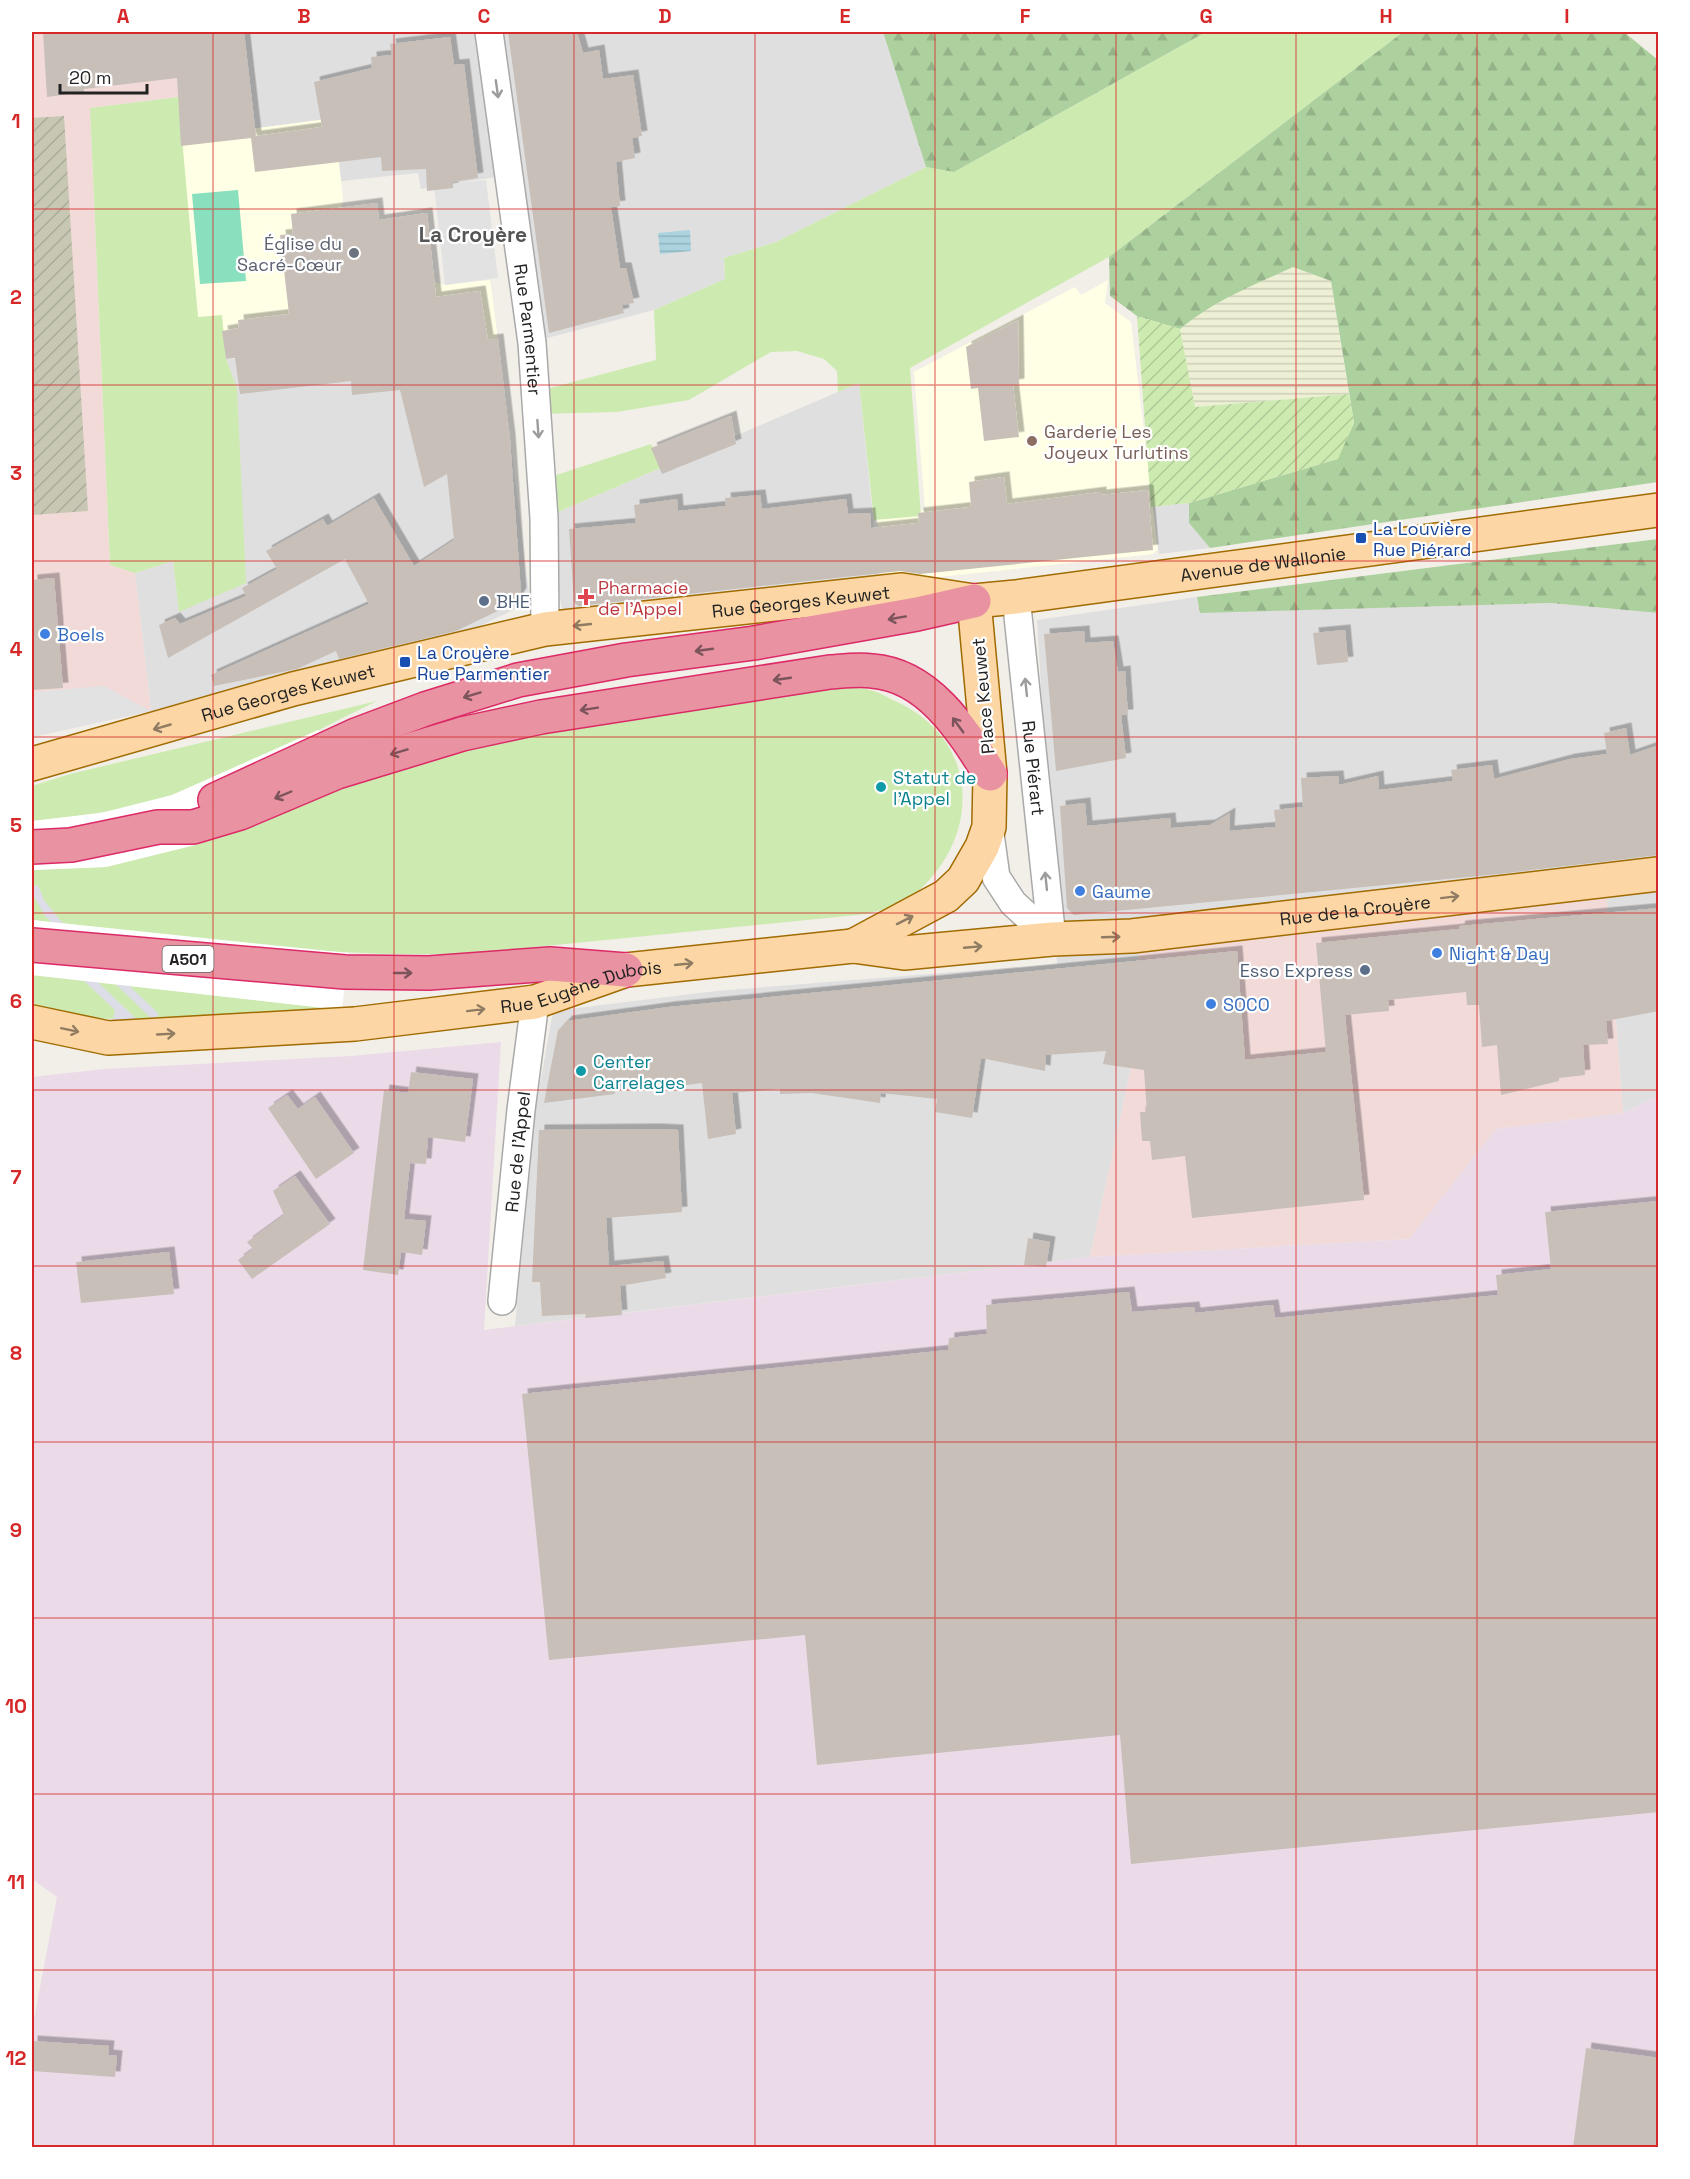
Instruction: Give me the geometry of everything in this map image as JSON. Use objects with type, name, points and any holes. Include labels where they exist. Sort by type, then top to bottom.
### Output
[{"type":"highway","points":[[32,847],[71,845],[159,827],[332,760],[425,710],[518,681],[626,660],[766,641],[917,614],[974,601]]},
{"type":"highway","points":[[332,760],[541,717],[819,673],[874,670],[905,681],[947,710],[990,774]]},
{"type":"highway","name":"A501","points":[[32,945],[345,972],[429,973],[550,964],[626,970]]},
{"type":"main road","name":"Avenue de Wallonie","points":[[974,601],[1659,510]]},
{"type":"main road","name":"Rue Georges Keuwet","points":[[32,764],[293,689],[544,629],[902,590],[974,601]]},
{"type":"main road","name":"Place Keuwet","points":[[853,946],[946,896],[963,880],[982,847],[989,827],[990,774],[974,601]]},
{"type":"main road","name":"Rue de la Croyère","points":[[1052,939],[1132,936],[1659,874]]},
{"type":"main road","name":"Rue Eugène Dubois","points":[[32,1022],[108,1038],[356,1024],[535,1002],[626,970],[853,946],[904,953],[1052,939]]},
{"type":"street","name":"Rue Parmentier","points":[[489,32],[532,343],[544,518],[544,629]]},
{"type":"street","name":"Rue Piérart","points":[[1016,597],[1052,939]]},
{"type":"street","name":"Place Keuwet","points":[[989,827],[996,876],[1013,903],[1052,939]]},
{"type":"street","name":"Rue de l'Appel","points":[[502,1301],[521,1110],[535,1002]]},
{"type":"shaded area","points":[[32,32],[189,32],[195,95],[90,108],[110,565],[135,573],[151,711],[32,737]]},
{"type":"shaded area","points":[[189,32],[883,32],[926,167],[776,242],[724,258],[725,279],[654,310],[532,342],[509,175],[421,189],[418,173],[341,181],[333,119],[200,135]]},
{"type":"shaded area","points":[[64,116],[88,511],[32,515],[32,118]]},
{"type":"shaded area","points":[[334,118],[343,198],[342,208],[291,214],[293,234],[281,235],[445,285],[490,280],[498,339],[226,359],[222,321],[198,317],[181,138]]},
{"type":"shaded area","points":[[486,180],[498,278],[445,285],[434,186]]},
{"type":"shaded area","points":[[1293,267],[1331,281],[1349,394],[1195,407],[1180,329],[1196,315],[1237,292]]},
{"type":"shaded area","name":"Garderie Les Joyeux Turlutins","points":[[1108,280],[1105,303],[1131,322],[1158,549],[1153,554],[884,583],[877,517],[925,510],[914,372],[1075,287],[1081,295]]},
{"type":"shaded area","points":[[498,339],[530,602],[459,636],[151,711],[135,573],[173,561],[179,611],[237,388],[226,359]]},
{"type":"shaded area","points":[[859,383],[880,585],[563,614],[544,518]]},
{"type":"shaded area","points":[[1189,503],[1189,523],[1210,548],[1159,554],[1151,507]]},
{"type":"shaded area","points":[[1197,597],[1200,612],[1551,603],[1658,613],[1658,1096],[1623,1113],[1605,879],[1138,952],[1144,1009],[1090,1257],[515,1326],[535,1113],[553,1011],[716,991],[1057,964],[1037,620]]},
{"type":"shaded area","points":[[104,686],[151,711],[32,737],[32,692]]},
{"type":"shaded area","points":[[1605,879],[1623,1113],[1496,1129],[1409,1239],[1090,1257],[1144,1009],[1138,951]]},
{"type":"shaded area","points":[[38,885],[44,900],[60,920],[159,1014],[153,1020],[45,916],[32,893],[32,887]]},
{"type":"shaded area","points":[[32,922],[146,1028],[111,1028],[115,1010],[35,935]]},
{"type":"shaded area","points":[[501,1042],[484,1330],[1090,1257],[1409,1239],[1496,1129],[1623,1113],[1658,1096],[1658,2147],[32,2147],[32,2030],[57,1897],[32,1879],[32,1077],[104,1069],[351,1056]]},
{"type":"green space","points":[[883,32],[1206,32],[954,172],[926,167]]},
{"type":"green space","points":[[1206,32],[1403,32],[1109,257],[910,368],[921,516],[874,520],[859,383],[838,392],[837,371],[824,359],[797,351],[771,352],[689,400],[617,412],[537,414],[535,392],[656,360],[654,310],[725,279],[724,258],[776,242],[926,167],[954,172]]},
{"type":"green space","points":[[1403,32],[1624,32],[1658,60],[1658,482],[1210,548],[1189,523],[1189,503],[1337,459],[1354,423],[1331,281],[1293,267],[1220,302],[1180,329],[1137,316],[1110,296],[1109,257]]},
{"type":"green space","points":[[195,95],[182,138],[198,317],[222,315],[226,359],[237,388],[246,583],[179,612],[173,561],[135,573],[110,565],[90,108]]},
{"type":"green space","points":[[238,190],[246,281],[200,284],[192,194]]},
{"type":"green space","points":[[1137,316],[1180,329],[1195,407],[1349,394],[1354,423],[1338,459],[1189,503],[1151,507]]},
{"type":"green space","points":[[651,444],[663,467],[544,518],[541,480]]},
{"type":"green space","points":[[1658,539],[1658,613],[1551,603],[1200,613],[1197,597]]},
{"type":"green space","points":[[824,688],[853,688],[877,692],[924,718],[945,740],[957,766],[962,793],[960,821],[950,849],[934,875],[910,898],[867,914],[475,953],[420,954],[309,950],[32,920],[32,870],[106,867],[195,845],[257,825],[344,786],[533,730]]},
{"type":"green space","points":[[377,701],[250,764],[155,801],[85,815],[32,821],[32,786],[70,774]]},
{"type":"green space","points":[[32,975],[342,1010],[264,1016],[148,1020],[32,1013]]},
{"type":"water","points":[[690,230],[691,251],[660,254],[658,233]]},
{"type":"pier","points":[[318,730],[344,786],[257,825],[195,845],[106,867],[32,870],[32,821],[101,813],[172,795]]},
{"type":"pier","points":[[32,920],[348,953],[342,1010],[32,975]]},
{"type":"building","points":[[43,32],[244,32],[256,136],[322,127],[314,82],[372,68],[371,57],[392,55],[390,44],[450,37],[454,65],[464,64],[478,178],[453,182],[453,188],[427,191],[426,169],[382,171],[381,157],[255,172],[251,138],[181,146],[177,78],[84,89],[84,92],[47,97]]},
{"type":"building","points":[[508,32],[577,32],[583,53],[599,50],[603,79],[633,75],[642,136],[632,138],[635,158],[616,162],[620,206],[611,207],[620,268],[626,268],[634,303],[622,305],[624,313],[549,333]]},
{"type":"building","points":[[377,203],[379,220],[427,213],[436,297],[480,291],[488,340],[498,339],[510,439],[521,593],[516,602],[456,631],[339,659],[336,651],[297,669],[214,686],[211,675],[369,604],[345,559],[168,658],[159,625],[175,618],[180,624],[246,596],[242,588],[277,569],[266,551],[323,519],[327,526],[374,498],[414,566],[454,540],[447,474],[424,487],[400,390],[352,395],[351,381],[240,394],[235,358],[226,359],[222,331],[239,328],[238,320],[289,314],[280,235],[293,234],[291,214]]},
{"type":"building","points":[[1018,320],[1019,384],[1013,385],[1019,437],[984,441],[978,388],[971,389],[966,347]]},
{"type":"building","points":[[731,416],[736,444],[662,474],[651,448]]},
{"type":"building","points":[[1004,477],[1007,504],[1101,492],[1101,495],[1148,490],[1153,550],[920,574],[900,571],[578,606],[574,602],[569,529],[636,523],[634,505],[677,499],[678,511],[726,506],[725,498],[760,495],[762,509],[846,499],[848,514],[870,513],[871,528],[919,523],[918,513],[971,507],[969,482]]},
{"type":"building","name":"Boels","points":[[54,578],[63,688],[32,690],[32,580]]},
{"type":"building","points":[[1345,630],[1348,662],[1317,665],[1313,633]]},
{"type":"building","points":[[1084,631],[1085,643],[1113,641],[1118,672],[1125,671],[1128,715],[1121,715],[1126,758],[1056,771],[1044,634]]},
{"type":"building","points":[[1626,728],[1630,755],[1659,745],[1659,855],[1499,874],[1074,915],[1067,908],[1060,806],[1085,803],[1087,826],[1170,818],[1171,828],[1210,825],[1230,813],[1229,831],[1276,827],[1274,810],[1303,807],[1301,778],[1338,776],[1339,785],[1378,776],[1379,790],[1453,781],[1451,770],[1492,765],[1494,779],[1570,759],[1607,754],[1604,733]]},
{"type":"building","points":[[1659,908],[1659,1011],[1606,1021],[1608,1044],[1583,1045],[1585,1075],[1559,1078],[1559,1081],[1501,1095],[1497,1045],[1482,1047],[1479,1005],[1467,1005],[1466,992],[1388,1000],[1389,1011],[1345,1015],[1364,1200],[1192,1218],[1185,1156],[1152,1160],[1150,1141],[1142,1141],[1140,1112],[1147,1112],[1144,1070],[1103,1064],[1106,1051],[1046,1055],[1045,1071],[981,1058],[972,1118],[935,1112],[937,1099],[881,1093],[880,1103],[812,1093],[780,1094],[780,1089],[732,1093],[736,1134],[708,1139],[702,1083],[671,1087],[670,1080],[644,1082],[614,1087],[615,1094],[544,1103],[558,1030],[567,1021],[669,1007],[1237,951],[1245,1060],[1326,1052],[1316,943],[1459,929],[1460,926]]},
{"type":"building","points":[[411,1072],[473,1079],[465,1142],[428,1137],[426,1164],[410,1163],[404,1219],[426,1221],[422,1255],[401,1252],[398,1275],[363,1270],[384,1090],[408,1093]]},
{"type":"building","points":[[287,1095],[298,1109],[315,1097],[354,1153],[316,1179],[268,1108]]},
{"type":"building","points":[[539,1130],[678,1130],[682,1212],[606,1218],[609,1266],[663,1261],[666,1278],[620,1286],[622,1315],[585,1318],[586,1314],[542,1316],[540,1282],[532,1282]]},
{"type":"building","points":[[295,1176],[330,1224],[252,1279],[238,1260],[253,1249],[247,1242],[284,1215],[273,1191]]},
{"type":"building","points":[[1659,1201],[1659,1812],[1131,1864],[1120,1735],[817,1765],[805,1635],[549,1660],[522,1394],[948,1350],[949,1338],[987,1334],[986,1305],[1129,1292],[1132,1312],[1194,1307],[1195,1313],[1273,1305],[1275,1318],[1498,1295],[1496,1275],[1551,1269],[1545,1212]]},
{"type":"building","points":[[1028,1238],[1050,1242],[1046,1267],[1024,1265]]},
{"type":"building","points":[[169,1252],[174,1294],[81,1303],[76,1262]]},
{"type":"building","points":[[32,2041],[109,2046],[108,2055],[117,2056],[115,2077],[32,2071]]},
{"type":"building","points":[[1586,2048],[1659,2058],[1659,2148],[1573,2148]]},
{"type":"place","name":"Église du Sacré-Cœur","points":[[354,253]]},
{"type":"place","name":"Garderie Les Joyeux Turlutins","points":[[1032,441]]},
{"type":"place","name":"La Louvière Rue Piérard","points":[[1361,538]]},
{"type":"place","name":"Pharmacie de l'Appel","points":[[586,597]]},
{"type":"place","name":"BHE","points":[[484,601]]},
{"type":"place","name":"Boels","points":[[45,634]]},
{"type":"place","name":"La Croyère Rue Parmentier","points":[[405,662]]},
{"type":"place","name":"Statut de l'Appel","points":[[881,787]]},
{"type":"place","name":"Gaume","points":[[1080,891]]},
{"type":"place","name":"Night & Day","points":[[1437,953]]},
{"type":"place","name":"Esso Express","points":[[1365,970]]},
{"type":"place","name":"SOCO","points":[[1211,1004]]},
{"type":"place","name":"Center Carrelages","points":[[581,1071]]},
{"type":"district","name":"La Croyère","points":[[473,234]]}]
